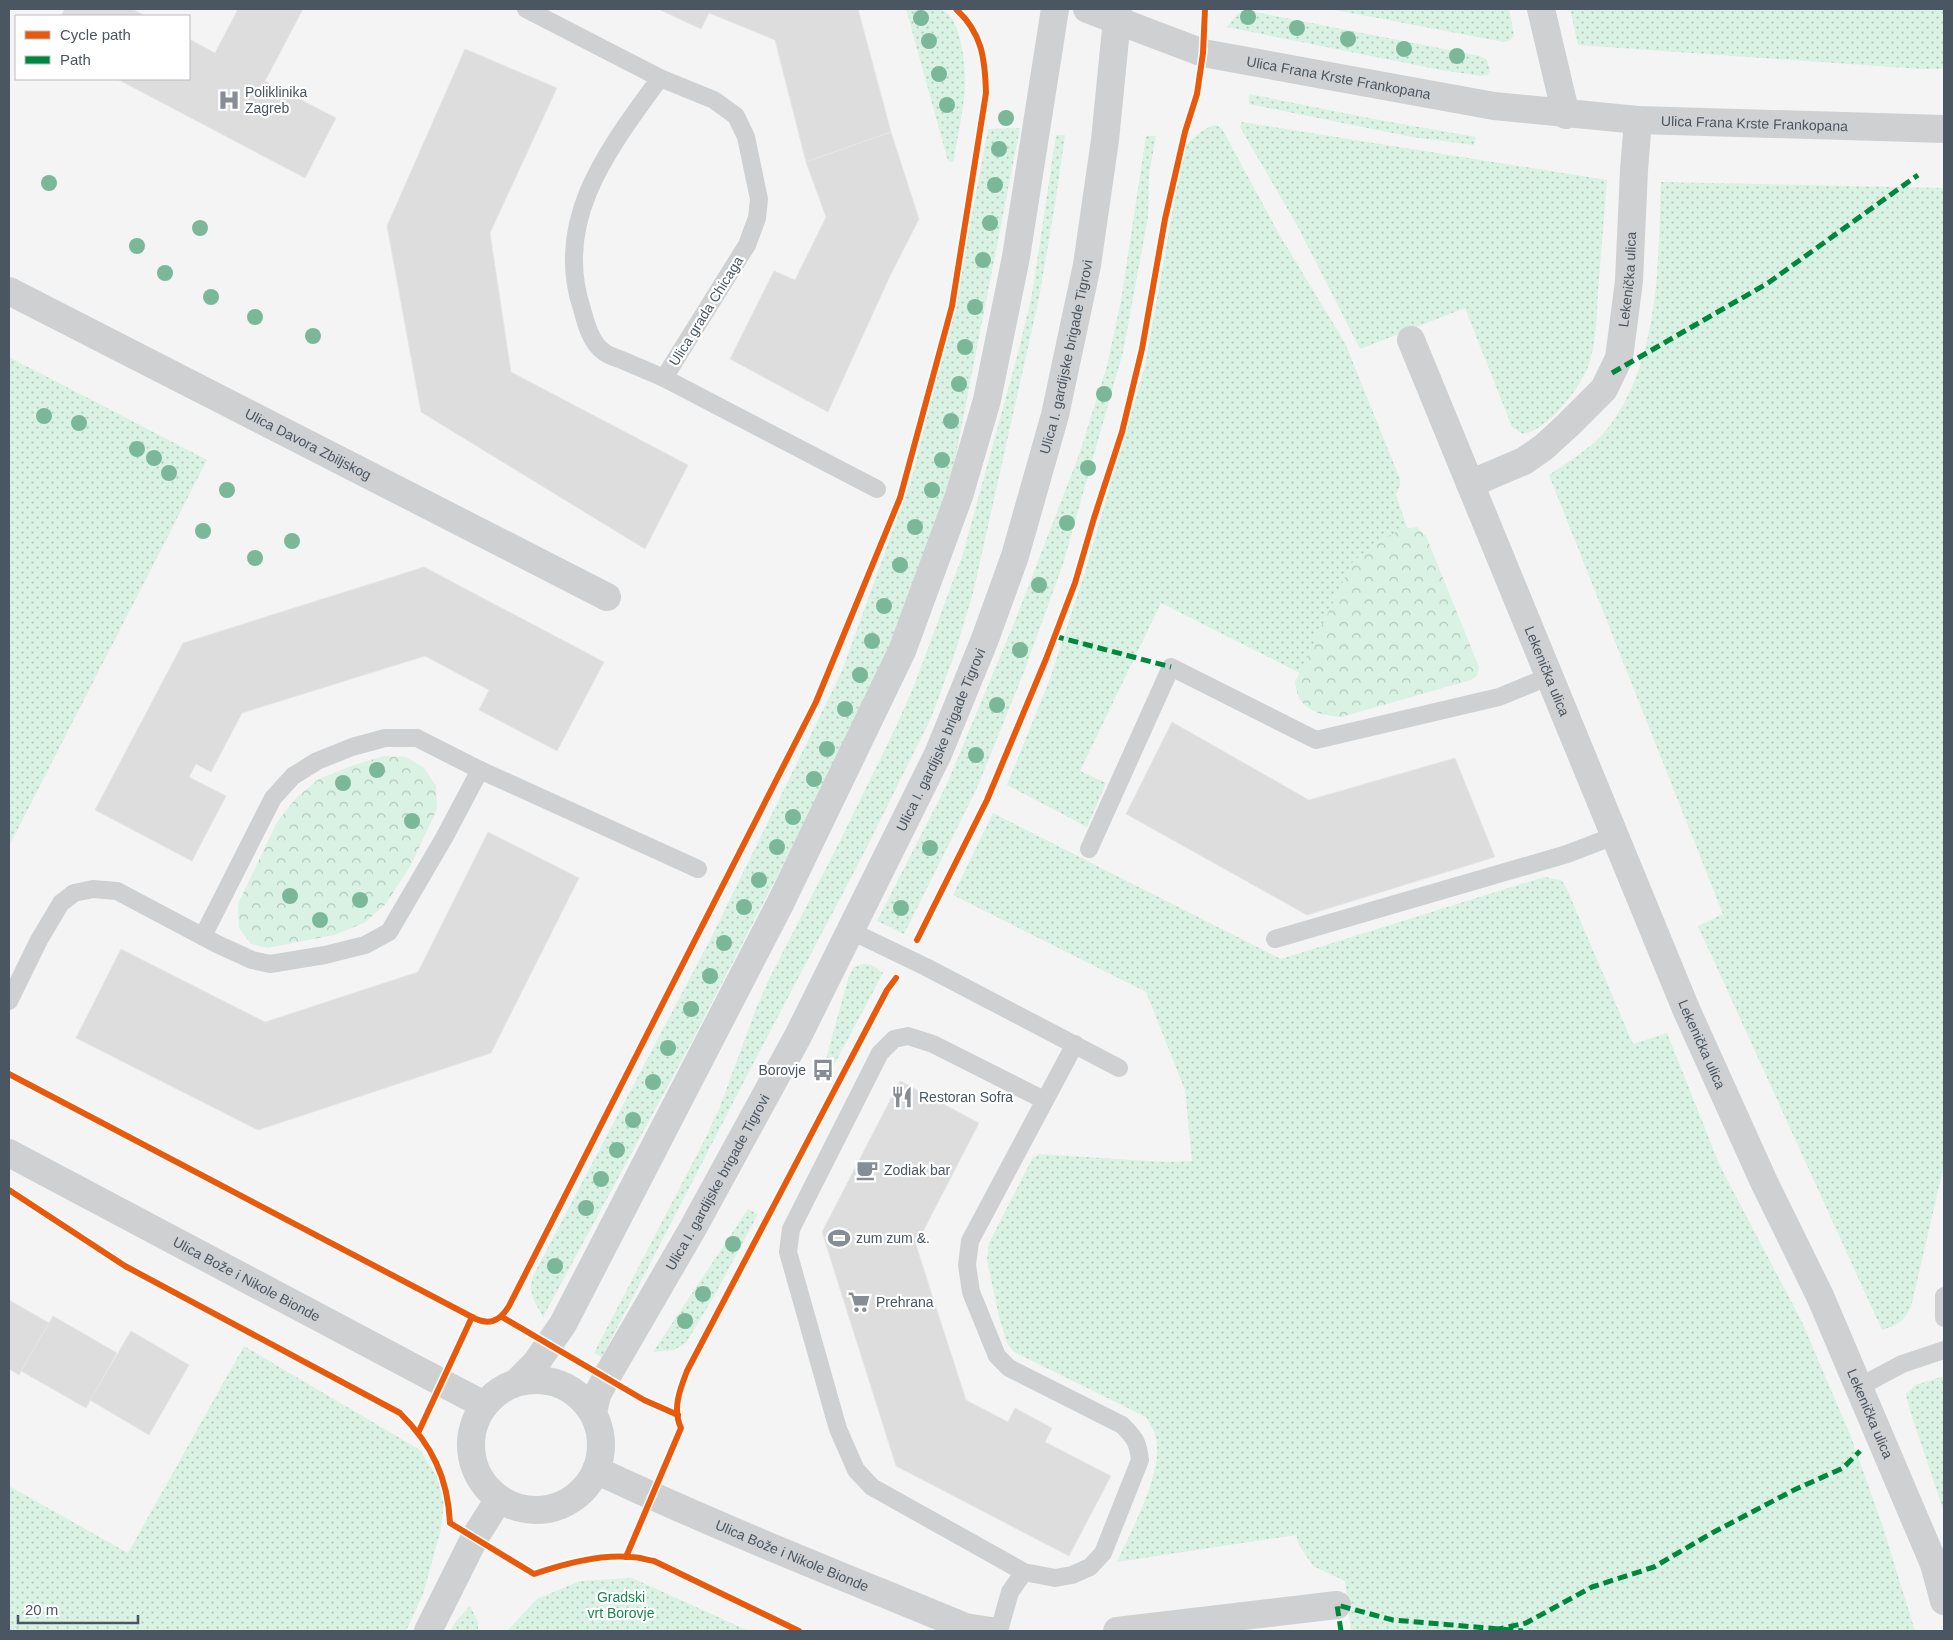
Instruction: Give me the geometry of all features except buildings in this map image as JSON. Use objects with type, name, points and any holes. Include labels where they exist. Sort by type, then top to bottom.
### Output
[{"type":"street","points":[[517,1382],[536,1363],[563,1324],[776,911],[902,652],[959,496],[987,400],[1016,256],[1055,9]]},
{"type":"street","points":[[1088,9],[1118,15]]},
{"type":"street","points":[[1542,9],[1566,115]]},
{"type":"street","name":"Ulica Frana Krste Frankopana","points":[[1118,15],[1203,53],[1494,106],[1566,115],[1638,120],[1944,129]]},
{"type":"street","name":"Ulica I. gardijske brigade Tigrovi","points":[[593,1412],[597,1394],[693,1228],[798,1036],[938,754],[971,675],[1015,556],[1055,415],[1087,266],[1105,140],[1118,15]]},
{"type":"street","name":"Lekenička ulica","points":[[1470,484],[1524,461],[1544,447],[1604,389],[1619,358],[1629,281],[1638,120]]},
{"type":"street","name":"Ulica Davora Zbiljskog","points":[[9,291],[607,597]]},
{"type":"street","name":"Lekenička ulica","points":[[1412,340],[1548,677],[1686,1009],[1764,1182],[1820,1296],[1934,1564],[1944,1600]]},
{"type":"street","name":"Ulica Bože i Nikole Bionde","points":[[9,1153],[484,1405]]},
{"type":"street","points":[[538,1379],[560,1384],[579,1396],[593,1412],[600,1430],[602,1450],[596,1470],[587,1486],[573,1499],[555,1508],[536,1510],[517,1507],[500,1499],[484,1484],[475,1466],[471,1445],[474,1424],[484,1405],[499,1391],[517,1382],[538,1379]]},
{"type":"street","name":"Ulica Bože i Nikole Bionde","points":[[596,1470],[768,1546],[965,1627],[991,1631]]},
{"type":"street","points":[[428,1631],[475,1537],[500,1499]]},
{"type":"street","points":[[1117,1631],[1337,1605]]},
{"type":"lane","name":"Ulica grada Chicaga","points":[[526,9],[660,78],[714,100],[736,116],[746,137],[760,199],[757,218],[747,245],[664,378],[604,352],[590,334],[579,302],[574,263],[574,245],[580,212],[594,177],[613,144],[660,78]]},
{"type":"lane","points":[[664,378],[877,489]]},
{"type":"lane","points":[[1089,849],[1171,667],[1316,740],[1499,697],[1548,677]]},
{"type":"lane","points":[[203,936],[273,798],[293,776],[317,760],[352,746],[385,738],[417,738],[480,770],[698,869]]},
{"type":"lane","points":[[9,1001],[38,940],[61,903],[74,893],[93,889],[117,891],[252,960],[270,964],[364,945],[389,932],[444,838],[480,770]]},
{"type":"lane","points":[[1275,939],[1567,854],[1614,836]]},
{"type":"lane","points":[[850,931],[926,967],[1119,1068]]},
{"type":"lane","points":[[1044,1100],[933,1044],[908,1036],[894,1039],[880,1054],[791,1229],[788,1252],[838,1429],[856,1470],[872,1487],[1024,1572],[1055,1578],[1072,1575],[1090,1567],[1103,1553],[1140,1460],[1139,1447],[1135,1437],[1122,1425],[1009,1368],[997,1356],[971,1292],[967,1265],[970,1241],[1075,1044]]},
{"type":"lane","points":[[1944,1296],[1944,1318]]},
{"type":"lane","points":[[1859,1387],[1902,1364],[1944,1350]]},
{"type":"lane","points":[[999,1631],[1010,1592],[1024,1572]]},
{"type":"green space","points":[[933,8],[947,13],[952,19],[959,36],[962,46],[965,92],[954,160],[952,162],[948,161],[906,9]]},
{"type":"green space","points":[[1330,9],[1509,9],[1514,36],[1509,41],[1504,42]]},
{"type":"green space","points":[[1570,9],[1944,9],[1944,69],[1921,69],[1578,45]]},
{"type":"green space","points":[[1245,10],[1480,56],[1487,60],[1490,71],[1487,75],[1481,76],[1441,70],[1227,27],[1237,14]]},
{"type":"green space","points":[[1249,94],[1476,137],[1474,145],[1412,137],[1249,104]]},
{"type":"green space","points":[[1242,122],[1607,180],[1597,320],[1593,350],[1584,376],[1562,407],[1533,431],[1523,434],[1512,427],[1465,308],[1360,349],[1298,227],[1240,127]]},
{"type":"green space","points":[[1216,125],[1221,127],[1279,234],[1345,343],[1400,479],[1396,495],[1407,528],[1379,541],[1352,563],[1300,673],[1161,603],[1080,771],[1106,783],[1087,827],[1007,785],[1050,679],[1085,572],[1145,366],[1184,147],[1203,131]]},
{"type":"green space","points":[[1020,128],[952,475],[885,667],[691,1043],[543,1317],[531,1291],[534,1274],[711,938],[842,671],[911,480],[954,311],[988,129]]},
{"type":"green space","points":[[1056,135],[1065,135],[1039,298],[973,593],[955,653],[931,718],[865,851],[602,1357],[594,1353],[706,1137],[719,1109],[769,979],[838,845],[914,686],[963,554],[1018,353],[1032,295]]},
{"type":"green space","points":[[1146,136],[1156,136],[1149,174],[1148,217],[1123,352],[1063,564],[1024,672],[977,788],[904,934],[877,921],[946,786],[1015,621],[1079,455],[1107,366],[1121,301]]},
{"type":"green space","points":[[1661,182],[1944,188],[1944,1165],[1911,1307],[1900,1322],[1882,1330],[1698,926],[1723,914],[1549,475],[1584,451],[1607,430],[1628,394],[1640,366],[1654,306]]},
{"type":"green space","points":[[9,357],[207,460],[9,846]]},
{"type":"green space","points":[[1417,527],[1426,536],[1479,667],[1477,676],[1471,680],[1341,717],[1329,716],[1312,710],[1302,703],[1295,682],[1352,563],[1379,541],[1402,529]]},
{"type":"green space","points":[[384,756],[406,757],[424,768],[436,786],[437,809],[411,865],[385,905],[364,923],[334,935],[267,948],[251,944],[239,928],[238,904],[277,822],[297,797],[319,779],[354,765]]},
{"type":"green space","points":[[993,813],[1281,959],[1544,877],[1561,880],[1566,887],[1633,1044],[1667,1033],[1720,1166],[1802,1322],[1851,1437],[1882,1524],[1915,1631],[1351,1631],[1345,1581],[1313,1566],[1299,1545],[1296,1535],[1117,1562],[1138,1518],[1151,1484],[1157,1452],[1154,1433],[1146,1417],[1014,1352],[1007,1343],[999,1317],[987,1260],[989,1243],[1032,1159],[1039,1154],[1165,1162],[1192,1161],[1185,1090],[1146,992],[953,895]]},
{"type":"green space","points":[[862,964],[872,965],[883,973],[833,1067],[824,1066],[849,976],[854,967]]},
{"type":"green space","points":[[748,1209],[758,1214],[714,1296],[686,1343],[674,1350],[653,1352]]},
{"type":"green space","points":[[244,1346],[420,1450],[445,1490],[441,1529],[423,1594],[406,1631],[9,1631],[9,1486],[128,1553]]},
{"type":"green space","points":[[1944,1376],[1944,1512],[1906,1394],[1915,1385]]},
{"type":"green space","name":"Gradski vrt Borovje","points":[[632,1578],[749,1631],[507,1631],[537,1599],[580,1581]]},
{"type":"green space","points":[[470,1606],[478,1622],[478,1631],[450,1631],[457,1620]]},
{"type":"marked path","points":[[1612,373],[1768,283],[1918,175]]},
{"type":"marked path","points":[[1054,636],[1171,667]]},
{"type":"marked path","points":[[1494,1630],[1526,1623],[1592,1587],[1654,1567],[1712,1533],[1794,1490],[1843,1468],[1860,1451]]},
{"type":"marked path","points":[[1341,1631],[1337,1605],[1393,1620],[1523,1631]]},
{"type":"cycle path","points":[[419,1431],[472,1317],[478,1320],[493,1321],[501,1316],[509,1306],[816,702],[900,498],[952,306],[986,93],[985,68],[977,37],[972,27],[956,9]]},
{"type":"cycle path","points":[[917,940],[987,800],[1046,659],[1075,583],[1122,432],[1142,349],[1165,219],[1185,132],[1197,94],[1203,53],[1205,9]]},
{"type":"cycle path","points":[[626,1557],[681,1428],[678,1421],[677,1406],[687,1371],[887,990],[896,978]]},
{"type":"cycle path","points":[[9,1074],[472,1317]]},
{"type":"cycle path","points":[[9,1190],[125,1266],[400,1413],[421,1437],[436,1463],[446,1491],[450,1523],[534,1574],[569,1563],[594,1558],[619,1556],[654,1561],[799,1631]]},
{"type":"cycle path","points":[[502,1317],[644,1400],[678,1415]]},
{"type":"place","name":"Poliklinika Zagreb","points":[[229,100]]},
{"type":"place","name":"Borovje","points":[[823,1070]]},
{"type":"place","name":"Restoran Sofra","points":[[902,1097]]},
{"type":"place","name":"Zodiak bar","points":[[867,1170]]},
{"type":"place","name":"zum zum &.","points":[[839,1238]]},
{"type":"place","name":"Prehrana","points":[[859,1302]]}]
